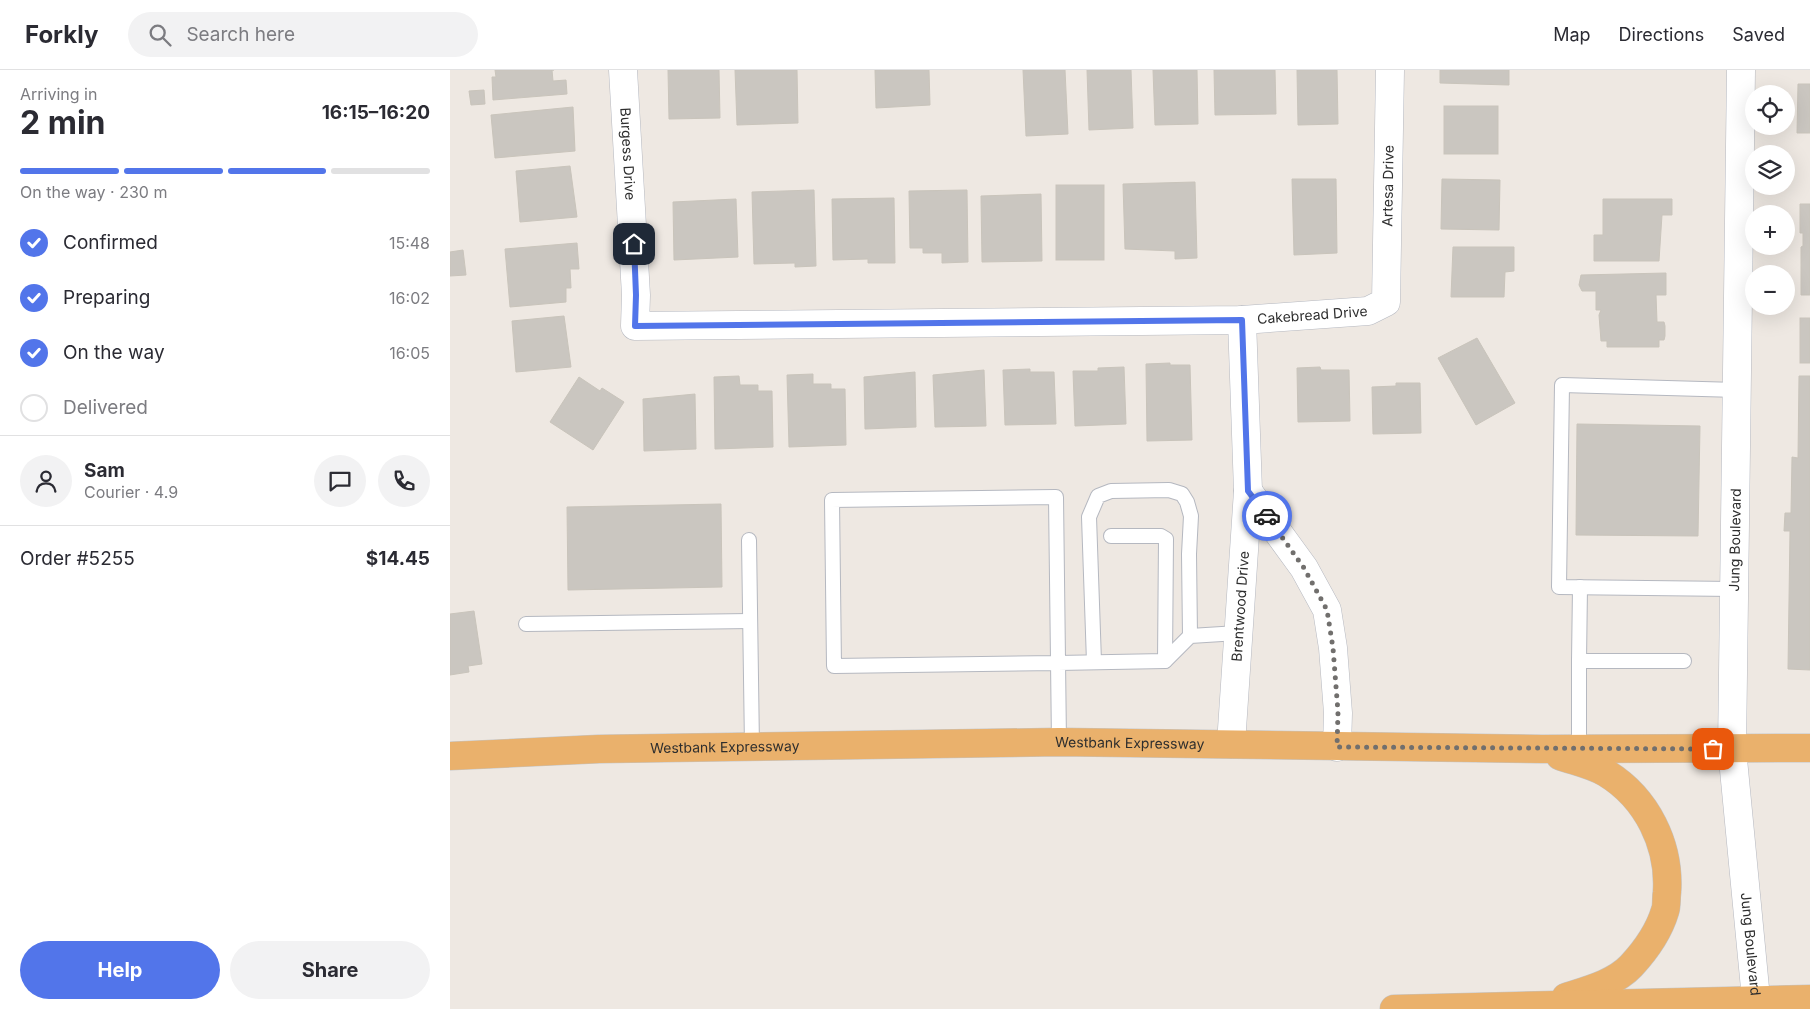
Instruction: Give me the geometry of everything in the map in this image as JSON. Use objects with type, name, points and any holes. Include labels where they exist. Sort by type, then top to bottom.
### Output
[{"type":"highway","name":"Westbank Expressway","points":[[450,756],[599,749],[1059,742],[1542,749],[1810,748]]},
{"type":"highway","points":[[1541,1006],[1600,986],[1630,967],[1654,936],[1666,910],[1668,877],[1663,851],[1654,825],[1634,795],[1605,772],[1542,749]]},
{"type":"highway","points":[[1394,1009],[1757,1004],[1810,999]]},
{"type":"street","name":"Burgess Drive","points":[[623,70],[636,295],[635,326]]},
{"type":"street","name":"Artesa Drive","points":[[1386,302],[1390,70]]},
{"type":"street","name":"Jung Boulevard","points":[[1741,70],[1732,748],[1757,1004]]},
{"type":"street","name":"Cakebread Drive","points":[[635,326],[1242,320],[1368,311],[1386,302]]},
{"type":"street","name":"Brentwood Drive","points":[[1231,744],[1248,491],[1242,320]]},
{"type":"street","points":[[1248,491],[1304,568],[1327,610],[1338,703],[1337,747]]},
{"type":"lane","points":[[1734,589],[1559,587],[1562,385],[1737,390]]},
{"type":"lane","points":[[1094,662],[1090,517],[1098,496],[1111,491],[1169,490],[1182,494],[1187,502],[1191,516],[1189,554],[1190,636]]},
{"type":"lane","points":[[1059,742],[1058,663],[1056,497],[832,500],[834,666],[1058,663],[1165,661],[1190,636],[1238,633]]},
{"type":"lane","points":[[1111,536],[1160,536],[1166,539],[1165,661]]},
{"type":"lane","points":[[749,540],[752,747]]},
{"type":"lane","points":[[1579,749],[1580,587]]},
{"type":"lane","points":[[526,624],[750,621]]},
{"type":"lane","points":[[1579,661],[1684,661]]},
{"type":"building","points":[[495,70],[552,70],[553,81],[566,80],[567,94],[493,100],[492,77],[496,77]]},
{"type":"building","points":[[668,70],[719,70],[720,118],[669,119]]},
{"type":"building","points":[[735,70],[797,70],[798,123],[737,125]]},
{"type":"building","points":[[875,70],[929,70],[930,105],[876,108]]},
{"type":"building","points":[[1023,70],[1065,70],[1068,134],[1026,136]]},
{"type":"building","points":[[1087,70],[1131,70],[1133,128],[1089,130]]},
{"type":"building","points":[[1153,70],[1197,70],[1198,124],[1155,125]]},
{"type":"building","points":[[1214,70],[1275,70],[1276,114],[1215,115]]},
{"type":"building","points":[[1297,70],[1337,70],[1338,124],[1298,125]]},
{"type":"building","points":[[1440,70],[1509,70],[1509,85],[1440,83]]},
{"type":"building","points":[[1798,84],[1810,84],[1810,133],[1797,133]]},
{"type":"building","points":[[484,90],[485,104],[471,105],[469,91]]},
{"type":"building","points":[[1444,106],[1498,106],[1498,154],[1444,154]]},
{"type":"building","points":[[573,107],[575,151],[495,158],[491,115]]},
{"type":"building","points":[[570,166],[577,217],[520,222],[516,171]]},
{"type":"building","points":[[1292,179],[1336,179],[1337,253],[1294,255]]},
{"type":"building","points":[[1442,179],[1500,180],[1499,230],[1441,229]]},
{"type":"building","points":[[1195,182],[1197,258],[1175,259],[1175,251],[1125,249],[1123,184]]},
{"type":"building","points":[[1056,185],[1104,185],[1104,260],[1056,260]]},
{"type":"building","points":[[814,190],[816,266],[795,267],[795,263],[754,264],[752,192]]},
{"type":"building","points":[[967,190],[968,262],[942,263],[942,253],[923,253],[923,248],[910,248],[909,191]]},
{"type":"building","points":[[1041,194],[1042,261],[982,262],[981,196]]},
{"type":"building","points":[[894,198],[895,263],[868,263],[868,259],[833,260],[832,199]]},
{"type":"building","points":[[736,199],[738,257],[674,260],[673,202]]},
{"type":"building","points":[[1603,199],[1672,199],[1672,215],[1662,215],[1659,261],[1594,261],[1594,235],[1603,235]]},
{"type":"building","points":[[1800,204],[1810,204],[1810,295],[1801,295],[1801,247],[1803,246],[1803,233],[1800,233]]},
{"type":"building","points":[[577,243],[579,269],[570,269],[571,288],[566,288],[566,302],[510,307],[505,249]]},
{"type":"building","points":[[1453,247],[1514,247],[1514,271],[1505,272],[1504,297],[1451,297]]},
{"type":"building","points":[[463,250],[466,275],[450,276],[450,252]]},
{"type":"building","points":[[1666,273],[1666,295],[1656,295],[1657,322],[1664,322],[1665,326],[1664,340],[1659,340],[1659,347],[1607,347],[1607,341],[1601,341],[1599,315],[1601,310],[1596,310],[1596,291],[1582,291],[1579,285],[1581,275]]},
{"type":"building","points":[[564,316],[571,367],[516,372],[512,321]]},
{"type":"building","points":[[1800,318],[1810,318],[1810,363],[1800,363]]},
{"type":"building","points":[[1477,338],[1515,403],[1476,425],[1438,358]]},
{"type":"building","points":[[1170,363],[1170,365],[1190,365],[1192,440],[1147,441],[1146,364]]},
{"type":"building","points":[[1124,367],[1126,424],[1075,426],[1073,371],[1098,371],[1098,368]]},
{"type":"building","points":[[1320,367],[1321,370],[1349,370],[1350,421],[1298,422],[1297,368]]},
{"type":"building","points":[[1030,369],[1030,372],[1054,372],[1056,424],[1005,425],[1003,370]]},
{"type":"building","points":[[984,370],[986,426],[935,427],[933,375]]},
{"type":"building","points":[[915,372],[916,427],[865,429],[864,377]]},
{"type":"building","points":[[813,374],[813,384],[831,384],[831,389],[845,389],[846,445],[789,447],[787,375]]},
{"type":"building","points":[[739,376],[740,385],[758,385],[758,391],[772,391],[773,447],[715,449],[714,377]]},
{"type":"building","points":[[1799,376],[1810,376],[1810,670],[1788,669],[1790,531],[1784,531],[1785,513],[1791,513],[1792,457],[1798,458]]},
{"type":"building","points":[[579,377],[600,391],[602,388],[624,402],[593,450],[550,422]]},
{"type":"building","points":[[1396,383],[1420,383],[1421,433],[1373,434],[1372,387],[1396,386]]},
{"type":"building","points":[[695,394],[696,449],[644,451],[643,399]]},
{"type":"building","points":[[1577,424],[1700,426],[1698,536],[1576,535]]},
{"type":"building","points":[[721,504],[722,587],[568,590],[567,507]]},
{"type":"building","points":[[474,611],[482,664],[468,666],[469,672],[450,675],[450,614]]},
{"type":"way so far","points":[[1267,516],[1304,568],[1327,610],[1333,648],[1338,712],[1337,747],[1713,749]]},
{"type":"route","points":[[634,244],[635,326],[1242,320],[1248,491],[1267,516]]}]
